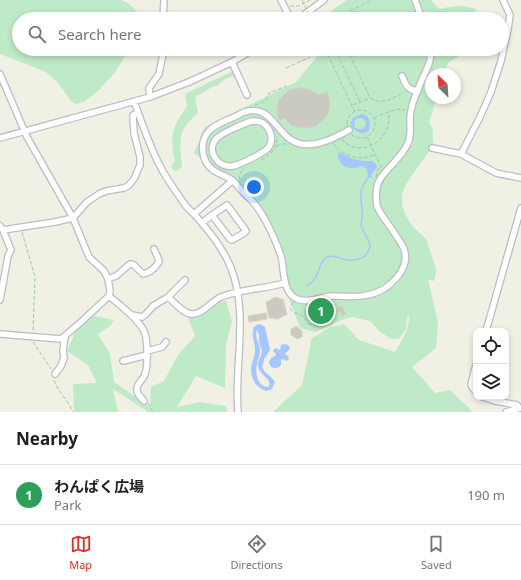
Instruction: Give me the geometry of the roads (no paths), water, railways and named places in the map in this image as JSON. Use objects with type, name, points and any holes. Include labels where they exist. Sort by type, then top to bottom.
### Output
[{"type":"street","points":[[163,12],[164,0]]},
{"type":"street","points":[[308,12],[324,0]]},
{"type":"street","points":[[415,0],[419,12]]},
{"type":"street","points":[[503,0],[509,12]]},
{"type":"street","points":[[282,2],[287,12]]},
{"type":"street","points":[[150,97],[149,88],[159,74],[163,56]]},
{"type":"street","points":[[0,138],[150,97],[189,82],[242,56]]},
{"type":"street","points":[[349,130],[317,144],[302,144],[283,134],[272,120],[264,113],[255,111],[244,112],[213,127],[204,138],[202,152],[212,169],[232,181],[258,207],[269,226],[281,257],[285,283],[290,294],[301,300],[308,301],[330,296],[359,297],[369,295],[386,288],[401,273],[404,267],[404,248],[377,206],[376,197],[378,185],[384,175],[402,154],[408,143],[411,133],[410,113],[430,61],[430,56]]},
{"type":"street","points":[[461,154],[483,111],[502,56]]},
{"type":"street","points":[[232,62],[248,95]]},
{"type":"street","points":[[0,74],[27,137],[73,218],[88,257],[104,271],[108,279],[110,291],[109,296],[61,339],[0,334]]},
{"type":"street","points":[[402,76],[409,88],[418,91]]},
{"type":"street","points":[[134,101],[150,146],[160,167],[184,204],[210,233],[231,268],[238,292],[240,313],[237,380],[238,412]]},
{"type":"street","points":[[0,300],[8,256],[11,250],[1,228],[20,227],[73,218],[87,202],[99,194],[128,186],[134,179],[140,165],[140,157],[134,133],[133,115],[138,113]]},
{"type":"street","points":[[258,121],[268,128],[271,142],[267,149],[261,154],[236,166],[227,166],[222,165],[217,161],[214,157],[212,149],[216,138],[222,134],[247,122],[258,121]]},
{"type":"street","points":[[432,148],[461,154],[496,173],[521,178]]},
{"type":"street","points":[[194,214],[232,181]]},
{"type":"street","points":[[202,223],[212,215],[226,205],[246,230],[244,233],[232,240],[212,215]]},
{"type":"street","points":[[487,328],[521,208]]},
{"type":"street","points":[[108,279],[116,276],[130,264],[134,265],[143,274],[147,273],[159,262],[154,250]]},
{"type":"street","points":[[132,316],[142,317],[153,306],[168,297],[185,280]]},
{"type":"street","points":[[168,297],[190,315],[198,314],[221,297],[238,292],[276,286],[285,283]]},
{"type":"street","points":[[109,296],[132,316],[144,332],[147,353],[147,368],[145,376],[138,384],[137,389],[144,401]]},
{"type":"street","points":[[55,374],[61,366],[64,358],[63,350],[66,336]]},
{"type":"street","points":[[123,361],[162,347],[166,342]]},
{"type":"street","points":[[473,376],[471,384],[473,388]]},
{"type":"street","points":[[492,400],[518,405],[520,408]]},
{"type":"street","points":[[506,412],[520,408]]},
{"type":"water","points":[[361,114],[366,116],[370,122],[369,131],[360,133],[355,130],[350,123],[353,118]],"holes":[[[362,118],[366,122],[366,125],[362,129],[357,129],[354,126],[355,120]]]},
{"type":"water","points":[[339,152],[350,158],[362,161],[373,161],[377,167],[371,175],[372,177],[370,178],[368,176],[365,167],[361,166],[350,168],[343,165],[338,158]]},
{"type":"water","points":[[258,324],[265,327],[270,350],[264,359],[262,366],[264,371],[275,382],[272,389],[266,391],[258,386],[253,380],[251,372],[255,354],[253,336],[254,327]],"holes":[[[257,330],[262,350],[258,365],[261,372],[269,381],[269,386],[267,387],[261,384],[257,375],[256,367],[260,355],[260,348],[256,335]]]},
{"type":"water","points":[[285,344],[290,348],[285,353],[289,358],[288,360],[281,360],[281,365],[279,367],[272,368],[269,362],[276,354],[273,351],[274,349],[277,348],[280,350],[281,345]]},
{"type":"waterway","points":[[307,286],[315,279],[320,265],[328,257],[332,256],[345,260],[356,260],[363,258],[368,251],[370,245],[361,225],[361,192],[369,176]]},
{"type":"place","name":"わんぱく広場","points":[[321,311]]}]
